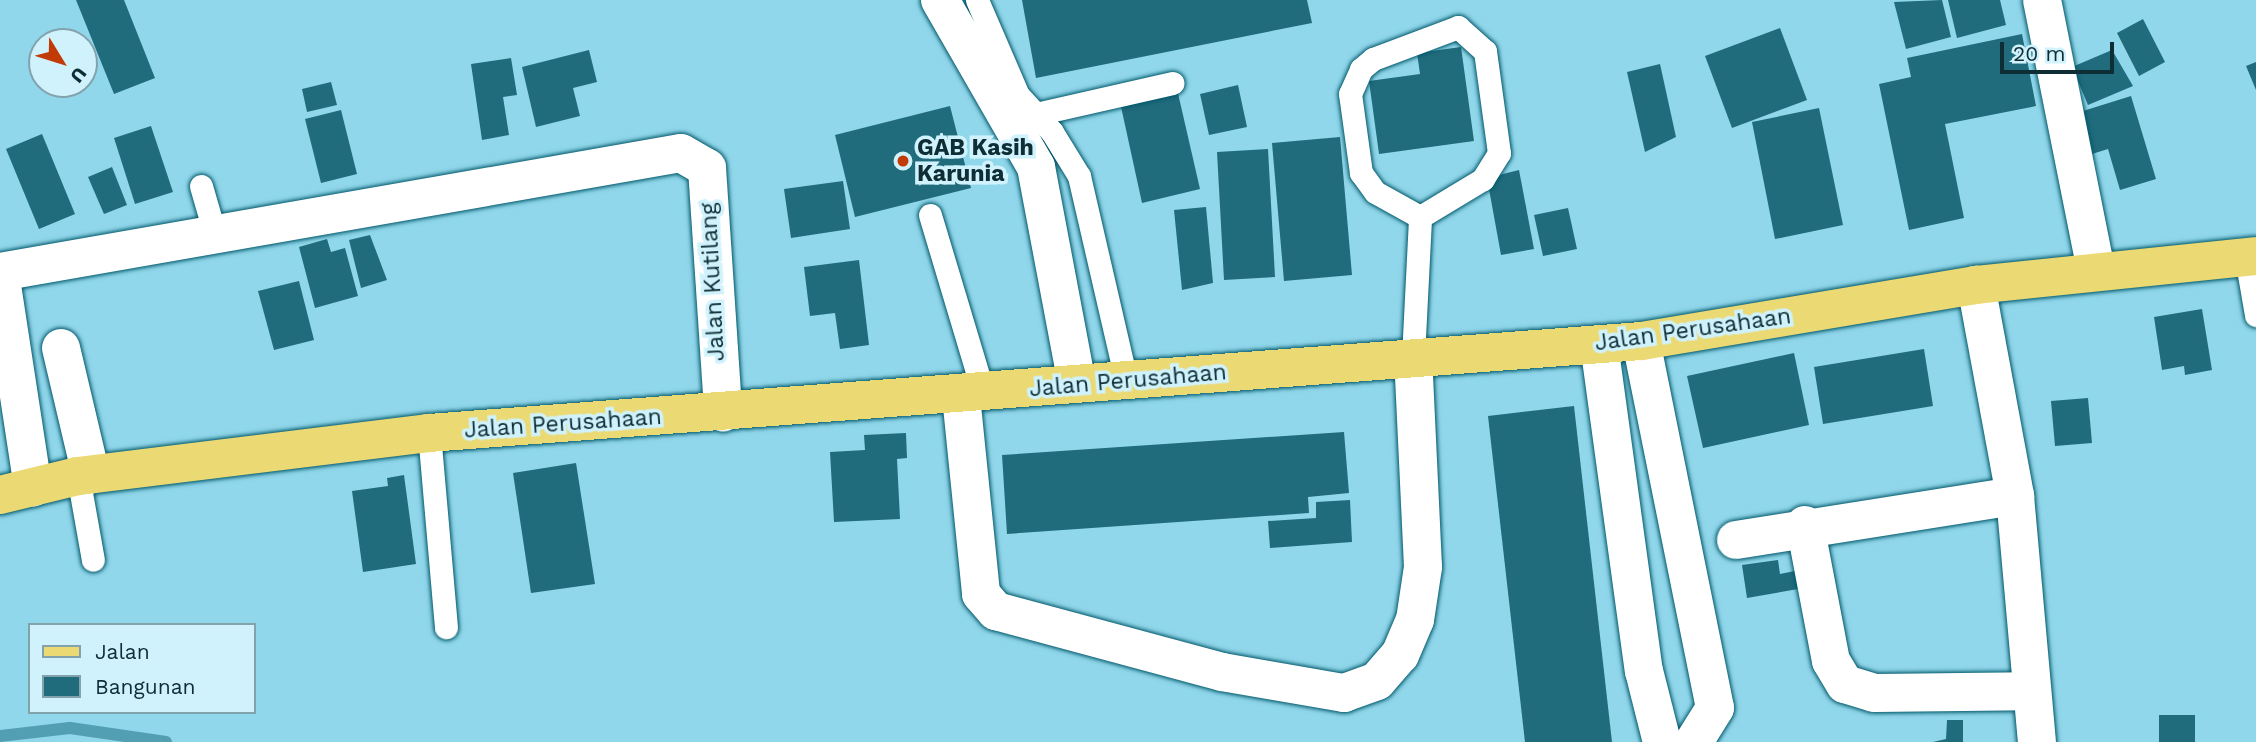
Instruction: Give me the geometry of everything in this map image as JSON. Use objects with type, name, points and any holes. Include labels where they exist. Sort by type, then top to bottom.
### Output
[{"type":"main road","name":"Jalan Perusahaan","points":[[17,491],[85,476],[429,433],[972,395],[1077,383],[1641,341],[1976,285],[2096,270],[2251,257]]},
{"type":"street","points":[[940,0],[1036,167],[1077,383]]},
{"type":"street","points":[[2042,0],[2096,270]]},
{"type":"street","name":"Jalan Kutilang","points":[[214,231],[681,153],[695,158],[706,168],[723,412]]},
{"type":"street","points":[[17,491],[0,272],[214,231]]},
{"type":"street","points":[[1976,285],[2015,496],[2028,691],[2037,742]]},
{"type":"street","points":[[1641,341],[1715,708],[1694,742]]},
{"type":"street","points":[[1599,344],[1644,671],[1662,742]]},
{"type":"street","points":[[61,348],[85,476]]},
{"type":"street","points":[[972,395],[981,594],[996,611],[1222,672],[1344,693],[1377,681],[1400,655],[1415,620],[1423,567],[1413,357]]},
{"type":"street","points":[[1735,540],[1805,525],[2015,496]]},
{"type":"street","points":[[1625,519],[1676,511]]},
{"type":"street","points":[[1805,525],[1831,661],[1845,684],[1874,694],[2028,691]]},
{"type":"lane","points":[[977,0],[1018,95],[1036,114],[1079,176],[1126,380]]},
{"type":"lane","points":[[1458,27],[1485,51],[1499,153],[1483,179],[1420,217],[1376,192],[1362,173],[1350,94],[1361,69],[1373,59],[1458,27]]},
{"type":"lane","points":[[1036,114],[1173,83]]},
{"type":"lane","points":[[201,186],[214,231]]},
{"type":"lane","points":[[930,215],[972,395]]},
{"type":"lane","points":[[1413,357],[1420,217]]},
{"type":"lane","points":[[2251,257],[2256,315]]},
{"type":"lane","points":[[429,433],[446,627]]},
{"type":"lane","points":[[85,476],[93,560]]},
{"type":"building","points":[[76,0],[124,0],[155,78],[114,94],[98,54],[98,28],[87,28]]},
{"type":"building","points":[[1022,0],[1307,0],[1312,23],[1036,78]]},
{"type":"building","points":[[1942,0],[1951,37],[1906,49],[1894,2]]},
{"type":"building","points":[[1948,0],[2000,0],[2006,25],[1957,38]]},
{"type":"building","points":[[2143,19],[2165,62],[2139,76],[2117,33]]},
{"type":"building","points":[[1780,28],[1807,100],[1732,128],[1705,56]]},
{"type":"building","points":[[2022,34],[2036,106],[1945,124],[1964,218],[1909,230],[1879,84],[1911,77],[1907,58]]},
{"type":"building","points":[[1461,47],[1474,141],[1379,154],[1369,81],[1420,74],[1417,53]]},
{"type":"building","points":[[589,50],[597,82],[573,88],[580,116],[536,127],[522,67]]},
{"type":"building","points":[[2112,50],[2133,86],[2088,105],[2072,67]]},
{"type":"building","points":[[511,58],[517,95],[503,97],[509,135],[482,140],[471,64]]},
{"type":"building","points":[[2256,62],[2256,90],[2246,66]]},
{"type":"building","points":[[1660,64],[1676,137],[1645,152],[1627,72]]},
{"type":"building","points":[[331,82],[337,105],[307,112],[302,89]]},
{"type":"building","points":[[1238,85],[1247,127],[1209,135],[1200,94]]},
{"type":"building","points":[[1177,89],[1200,189],[1142,203],[1120,102]]},
{"type":"building","points":[[2131,96],[2156,179],[2120,190],[2108,149],[2079,158],[2067,116]]},
{"type":"building","name":"GAB Kasih Karunia","points":[[950,106],[971,188],[855,217],[835,135]]},
{"type":"building","points":[[1819,108],[1843,225],[1775,239],[1752,122]]},
{"type":"building","points":[[341,110],[357,174],[321,183],[305,119]]},
{"type":"building","points":[[151,126],[173,192],[135,204],[114,138]]},
{"type":"building","points":[[42,134],[75,214],[39,229],[6,149]]},
{"type":"building","points":[[1340,137],[1352,275],[1284,281],[1272,143]]},
{"type":"building","points":[[1268,149],[1275,277],[1224,280],[1217,152]]},
{"type":"building","points":[[112,167],[127,205],[104,214],[88,177]]},
{"type":"building","points":[[1519,170],[1534,249],[1501,255],[1487,178]]},
{"type":"building","points":[[843,181],[850,229],[791,238],[784,189]]},
{"type":"building","points":[[1206,207],[1213,283],[1182,290],[1174,210]]},
{"type":"building","points":[[1568,208],[1577,249],[1543,256],[1534,215]]},
{"type":"building","points":[[370,235],[387,280],[361,288],[349,240]]},
{"type":"building","points":[[327,239],[331,252],[345,248],[358,296],[315,308],[299,247]]},
{"type":"building","points":[[859,260],[869,345],[840,349],[835,313],[810,316],[804,267]]},
{"type":"building","points":[[299,281],[314,340],[274,350],[258,291]]},
{"type":"building","points":[[2202,309],[2212,370],[2185,375],[2184,366],[2162,370],[2154,317]]},
{"type":"building","points":[[1924,349],[1933,406],[1823,424],[1814,367]]},
{"type":"building","points":[[1794,353],[1809,425],[1703,448],[1687,376]]},
{"type":"building","points":[[2088,398],[2092,443],[2055,446],[2051,401]]},
{"type":"building","points":[[1574,406],[1612,742],[1525,742],[1488,416]]},
{"type":"building","points":[[1344,432],[1349,493],[1308,497],[1309,513],[1007,534],[1002,455]]},
{"type":"building","points":[[906,433],[907,458],[897,459],[900,519],[834,522],[830,452],[865,450],[864,435]]},
{"type":"building","points":[[576,463],[595,584],[531,593],[513,473]]},
{"type":"building","points":[[404,475],[416,564],[363,572],[352,491],[388,486],[387,478]]},
{"type":"building","points":[[1350,500],[1352,542],[1270,548],[1268,521],[1316,518],[1316,502]]},
{"type":"building","points":[[1778,560],[1780,574],[1795,571],[1798,589],[1747,598],[1742,565]]},
{"type":"building","points":[[2159,715],[2195,715],[2195,742],[2159,742]]},
{"type":"building","points":[[1947,720],[1963,720],[1963,742],[1933,742],[1946,739]]},
{"type":"waterway","points":[[0,736],[70,728],[166,742]]},
{"type":"place","name":"GAB Kasih Karunia","points":[[903,161]]}]
